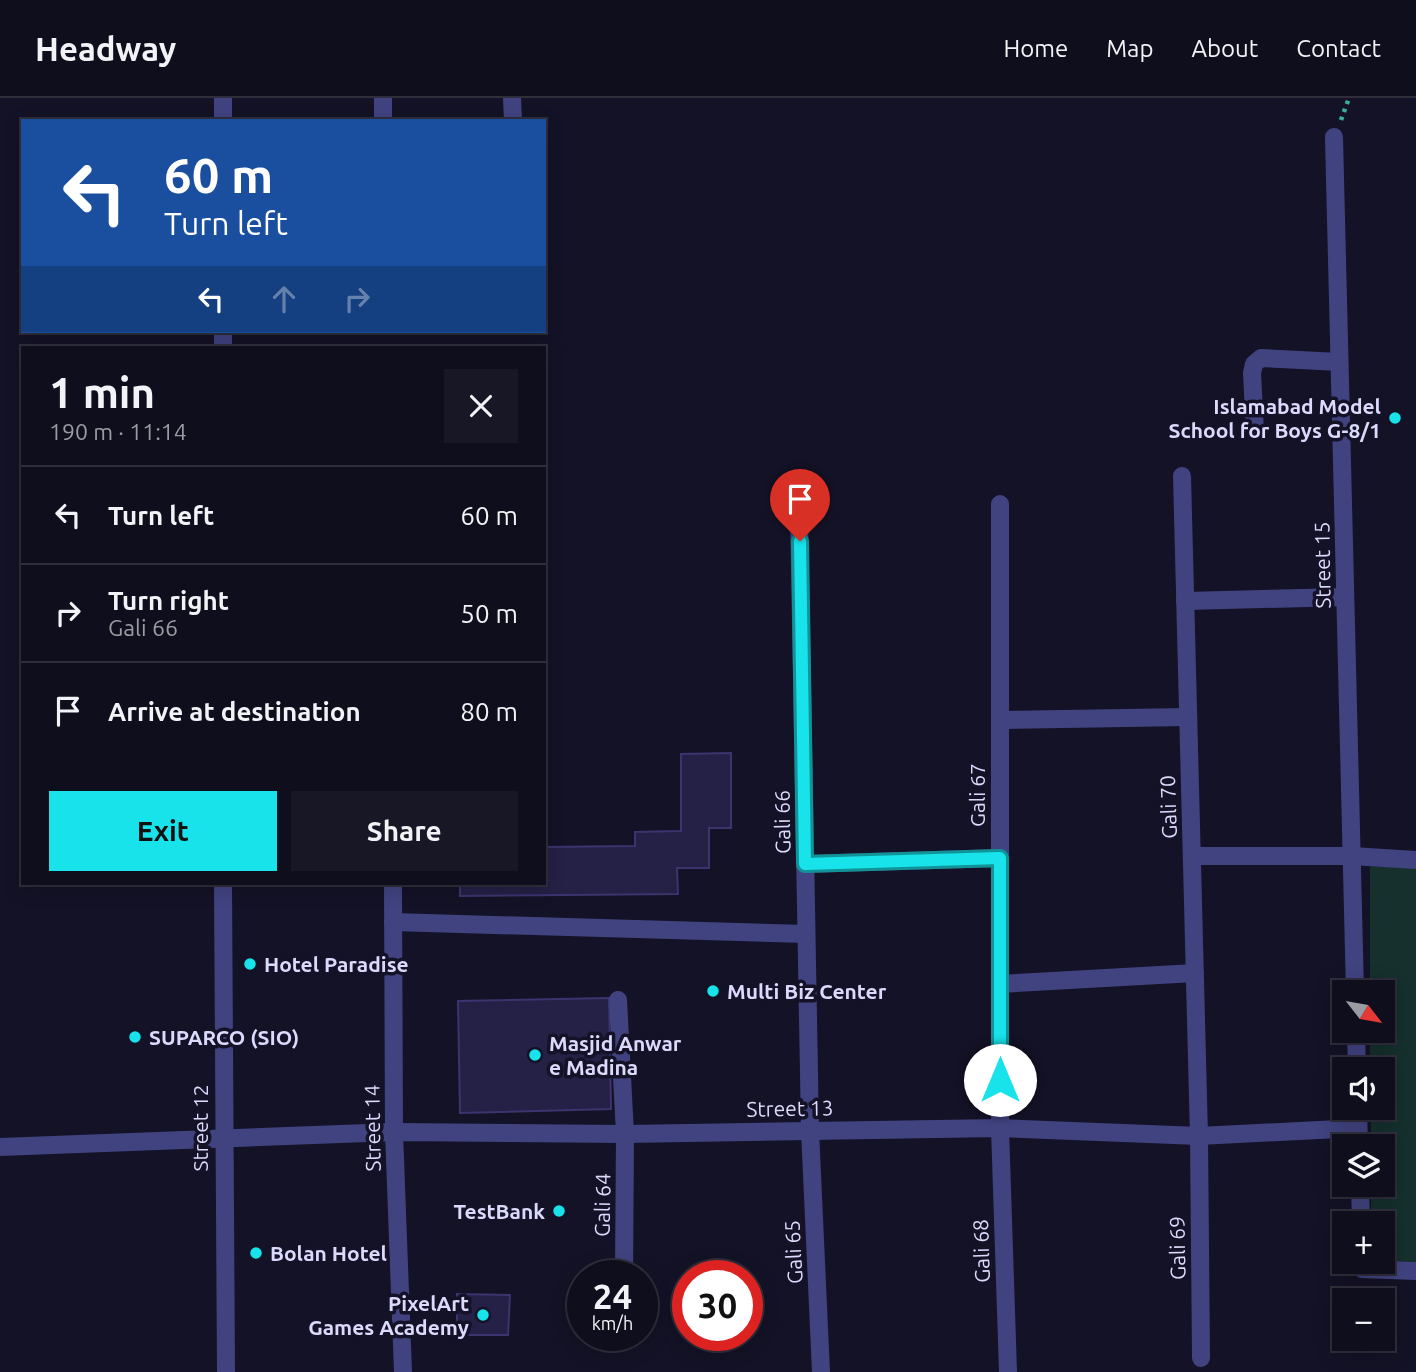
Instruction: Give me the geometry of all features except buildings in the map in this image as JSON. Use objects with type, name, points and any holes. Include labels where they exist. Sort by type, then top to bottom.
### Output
[{"type":"street","points":[[223,98],[223,119]]},
{"type":"street","points":[[383,98],[383,119]]},
{"type":"street","points":[[512,98],[513,119]]},
{"type":"street","name":"Street 15","points":[[1334,137],[1355,980]]},
{"type":"street","points":[[1255,432],[1252,373],[1254,364],[1261,358],[1339,362]]},
{"type":"street","name":"Gali 70","points":[[1182,476],[1199,1136]]},
{"type":"street","name":"Gali 67","points":[[1000,504],[1000,1128]]},
{"type":"street","name":"Gali 66","points":[[799,514],[810,1130]]},
{"type":"street","points":[[1185,601],[1345,597]]},
{"type":"street","points":[[1000,720],[1188,717]]},
{"type":"street","points":[[1192,856],[1352,856],[1416,860]]},
{"type":"street","points":[[805,864],[1000,858]]},
{"type":"street","name":"Street 12","points":[[223,885],[226,1372]]},
{"type":"street","name":"Street 14","points":[[393,885],[394,1132],[403,1372]]},
{"type":"street","points":[[393,922],[806,934]]},
{"type":"street","points":[[1000,984],[1195,973]]},
{"type":"street","name":"Gali 64","points":[[618,1000],[625,1134],[624,1260]]},
{"type":"street","points":[[1358,1120],[1358,1134]]},
{"type":"street","name":"Street 13","points":[[0,1147],[394,1132],[625,1134],[1000,1128],[1199,1136],[1358,1128]]},
{"type":"street","name":"Gali 68","points":[[1000,1128],[1008,1372]]},
{"type":"street","name":"Gali 65","points":[[810,1130],[821,1372]]},
{"type":"street","name":"Gali 69","points":[[1199,1136],[1201,1358]]},
{"type":"street","points":[[1395,1269],[1416,1271]]},
{"type":"green space","points":[[1370,863],[1416,867],[1416,1262],[1395,1261],[1395,1211],[1371,1211],[1371,1197],[1395,1197],[1395,1134],[1371,1134],[1371,1120],[1395,1120],[1395,1057],[1370,1057],[1370,1043],[1395,1043],[1395,980],[1370,980]]},
{"type":"place","name":"Islamabad Model School for Boys G-8/1","points":[[1395,418]]},
{"type":"place","name":"Hotel Paradise","points":[[250,964]]},
{"type":"place","name":"Multi Biz Center","points":[[713,991]]},
{"type":"place","name":"SUPARCO (SIO)","points":[[135,1037]]},
{"type":"place","name":"Masjid Anwar e Madina","points":[[535,1055]]},
{"type":"place","name":"TestBank","points":[[559,1211]]},
{"type":"place","name":"Bolan Hotel","points":[[256,1253]]},
{"type":"place","name":"PixelArt Games Academy","points":[[483,1315]]},
{"type":"route","points":[[800,541],[805,864],[1000,858],[1000,1080]]}]
